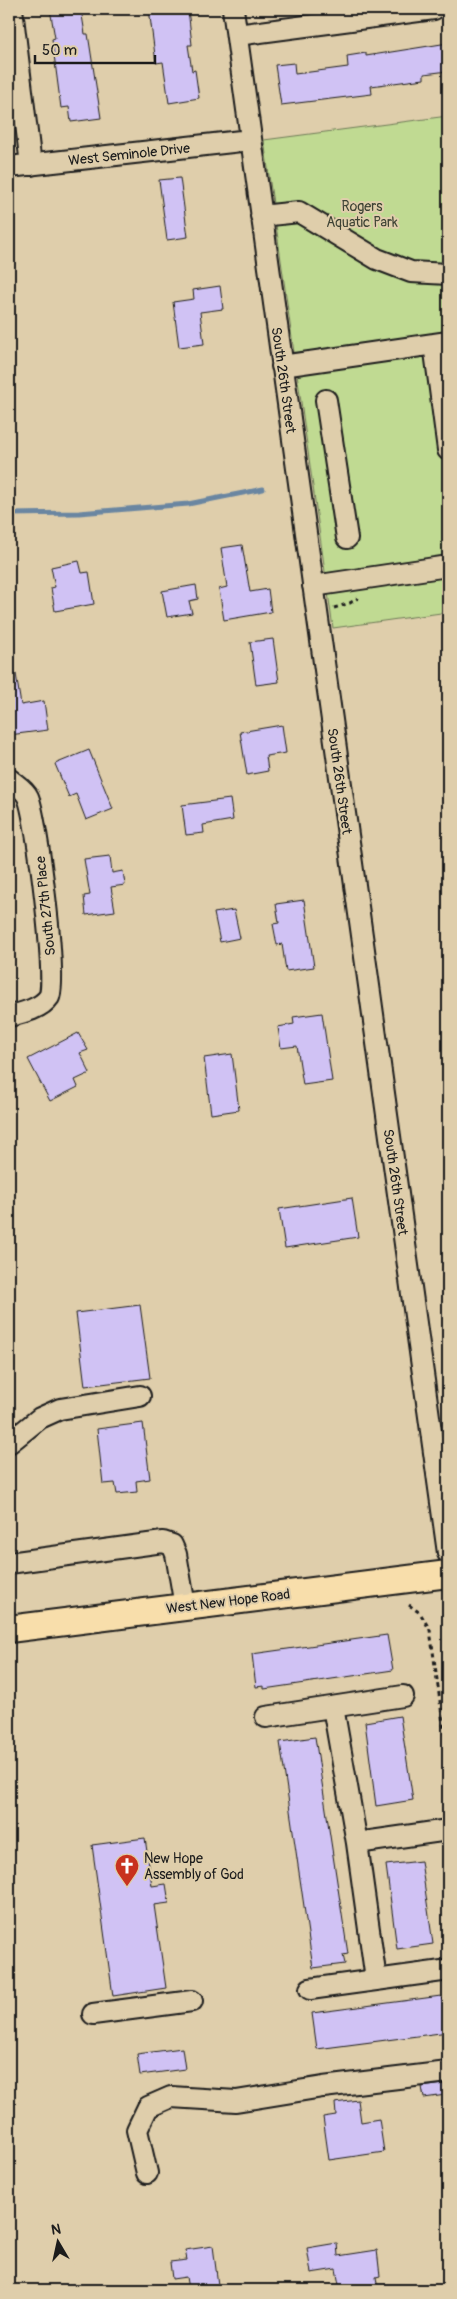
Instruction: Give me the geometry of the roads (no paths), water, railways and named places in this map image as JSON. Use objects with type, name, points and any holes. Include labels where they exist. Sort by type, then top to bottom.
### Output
[{"type":"main road","name":"West New Hope Road","points":[[9,1630],[185,1606],[448,1574]]},
{"type":"street","points":[[12,9],[31,165]]},
{"type":"street","name":"South 26th Street","points":[[233,9],[448,1553]]},
{"type":"street","points":[[237,35],[434,9]]},
{"type":"street","name":"West Seminole Drive","points":[[9,167],[250,140]]},
{"type":"street","points":[[261,216],[299,212],[376,259],[411,272],[448,274]]},
{"type":"street","points":[[282,366],[441,343],[448,450]]},
{"type":"street","points":[[326,400],[347,538]]},
{"type":"street","points":[[313,586],[448,566]]},
{"type":"street","name":"South 27th Place","points":[[9,779],[27,795],[34,813],[43,877],[53,978],[49,997],[33,1009],[9,1016]]},
{"type":"street","points":[[9,1443],[40,1418],[60,1409],[140,1396]]},
{"type":"street","points":[[9,1563],[163,1542],[172,1545],[176,1554],[185,1606]]},
{"type":"street","points":[[266,1717],[403,1696]]},
{"type":"street","points":[[333,1707],[357,1843],[376,1980]]},
{"type":"street","points":[[357,1843],[448,1830]]},
{"type":"street","points":[[310,1989],[442,1971]]},
{"type":"street","points":[[93,2014],[192,2001]]},
{"type":"street","points":[[147,2173],[137,2130],[148,2107],[170,2097],[236,2101],[323,2087],[448,2072]]},
{"type":"waterway","points":[[9,514],[79,513],[188,504],[263,489]]},
{"type":"place","name":"New Hope Assembly of God","points":[[127,1887]]},
{"type":"park label","name":"Rogers Aquatic Park","points":[[362,214]]}]
